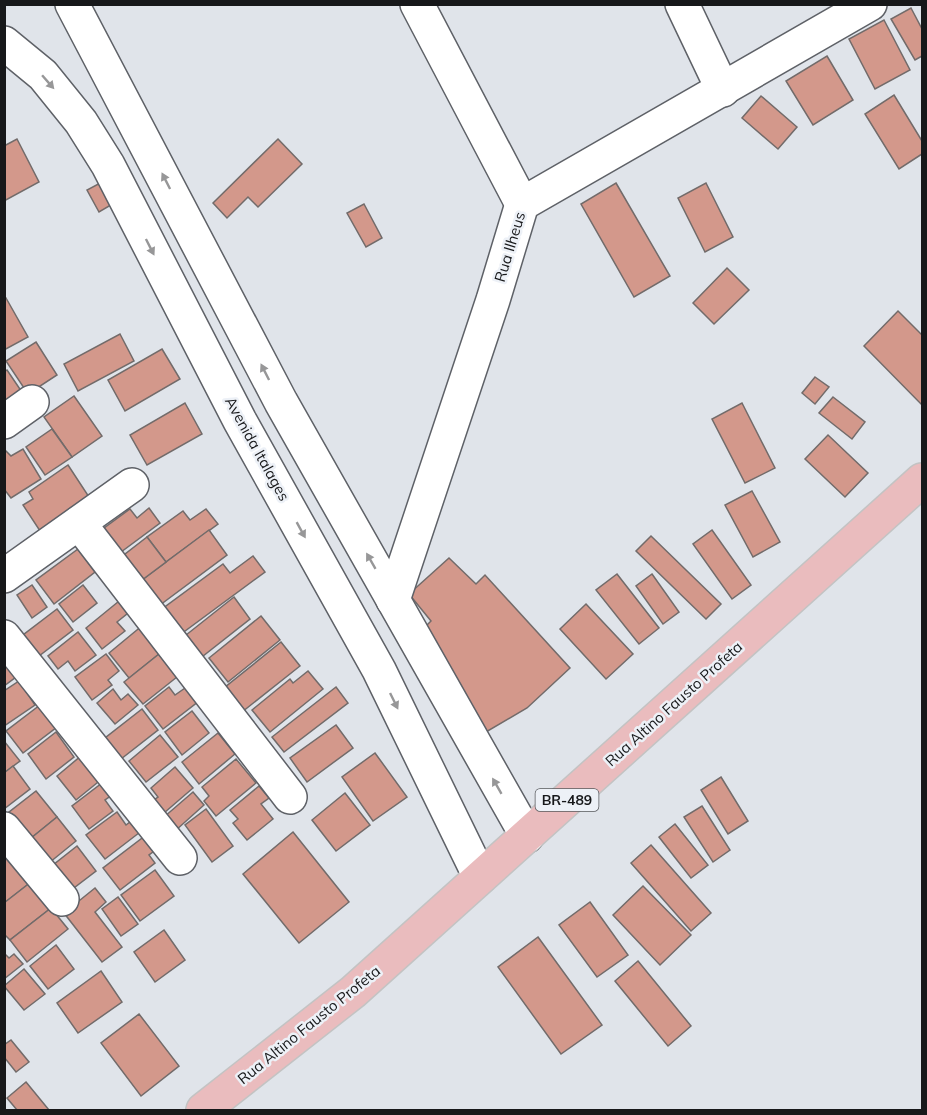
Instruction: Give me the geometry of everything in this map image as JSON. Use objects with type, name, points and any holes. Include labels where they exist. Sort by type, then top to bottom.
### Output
[{"type":"main road","name":"Rua Altino Fausto Profeta","points":[[203,1110],[353,992],[922,480]]},
{"type":"street","points":[[72,4],[281,402],[527,836]]},
{"type":"street","points":[[417,4],[522,204]]},
{"type":"street","points":[[682,4],[723,90]]},
{"type":"street","name":"Rua Ilheus","points":[[393,600],[494,300],[522,204],[870,4]]},
{"type":"street","name":"Avenida Italages","points":[[4,43],[43,75],[81,122],[108,165],[240,421],[378,670],[480,878]]},
{"type":"street","points":[[81,122],[122,97]]},
{"type":"street","points":[[4,422],[32,402]]},
{"type":"street","points":[[240,421],[281,402]]},
{"type":"street","points":[[4,576],[132,485]]},
{"type":"street","points":[[79,523],[290,797]]},
{"type":"street","points":[[4,637],[180,858]]},
{"type":"street","points":[[4,829],[62,898]]},
{"type":"building","points":[[911,8],[922,29],[922,56],[915,60],[891,19]]},
{"type":"building","points":[[884,20],[910,70],[875,89],[849,39]]},
{"type":"building","points":[[827,56],[853,100],[813,125],[786,81]]},
{"type":"building","points":[[894,95],[922,141],[922,154],[899,169],[865,114]]},
{"type":"building","points":[[761,96],[797,127],[778,149],[742,118]]},
{"type":"building","points":[[17,139],[39,182],[4,201],[4,146]]},
{"type":"building","points":[[278,139],[302,164],[258,207],[248,197],[227,218],[213,203]]},
{"type":"building","points":[[104,181],[116,202],[99,212],[87,190]]},
{"type":"building","points":[[616,183],[670,276],[634,297],[581,204]]},
{"type":"building","points":[[706,183],[733,237],[705,252],[678,198]]},
{"type":"building","points":[[364,204],[382,238],[366,247],[347,213]]},
{"type":"building","points":[[727,268],[749,290],[714,324],[693,303]]},
{"type":"building","points":[[6,298],[28,337],[4,350],[4,299]]},
{"type":"building","points":[[898,311],[922,335],[922,405],[864,346]]},
{"type":"building","points":[[120,334],[134,361],[78,391],[64,364]]},
{"type":"building","points":[[36,342],[57,375],[28,394],[6,361]]},
{"type":"building","points":[[162,349],[180,379],[125,411],[108,380]]},
{"type":"building","points":[[7,370],[28,401],[4,416],[4,372]]},
{"type":"building","points":[[815,377],[829,387],[815,404],[802,393]]},
{"type":"building","points":[[74,396],[102,436],[72,457],[44,417]]},
{"type":"building","points":[[833,397],[865,422],[852,439],[819,413]]},
{"type":"building","points":[[185,403],[202,434],[147,465],[130,435]]},
{"type":"building","points":[[742,403],[775,468],[745,483],[712,419]]},
{"type":"building","points":[[52,429],[72,457],[45,475],[26,447]]},
{"type":"building","points":[[828,435],[868,473],[845,497],[805,459]]},
{"type":"building","points":[[4,449],[11,456],[23,449],[41,479],[11,498],[4,489]]},
{"type":"building","points":[[68,465],[91,500],[42,534],[23,505],[33,499],[29,492]]},
{"type":"building","points":[[752,491],[780,542],[753,557],[725,505]]},
{"type":"building","points":[[149,508],[160,523],[117,555],[100,531],[130,509],[137,518]]},
{"type":"building","points":[[206,509],[218,524],[166,562],[147,537],[183,511],[190,520]]},
{"type":"building","points":[[209,530],[227,555],[156,608],[138,583]]},
{"type":"building","points":[[712,530],[751,585],[732,599],[693,544]]},
{"type":"building","points":[[651,536],[721,604],[706,619],[636,551]]},
{"type":"building","points":[[147,537],[166,562],[138,583],[120,558]]},
{"type":"building","points":[[78,549],[95,572],[54,604],[36,580]]},
{"type":"building","points":[[253,556],[265,572],[181,634],[162,609],[223,564],[230,573]]},
{"type":"building","points":[[449,558],[476,584],[485,575],[570,668],[527,708],[486,732],[419,633],[431,621],[409,594]]},
{"type":"building","points":[[617,574],[659,628],[639,644],[596,590]]},
{"type":"building","points":[[652,574],[679,612],[663,624],[636,586]]},
{"type":"building","points":[[32,585],[47,607],[32,618],[17,595]]},
{"type":"building","points":[[83,585],[97,603],[73,622],[59,604]]},
{"type":"building","points":[[124,597],[133,609],[117,622],[125,631],[102,649],[86,628]]},
{"type":"building","points":[[234,597],[250,619],[198,660],[181,639]]},
{"type":"building","points":[[586,604],[633,654],[606,679],[560,629]]},
{"type":"building","points":[[57,609],[73,630],[39,656],[23,635]]},
{"type":"building","points":[[261,616],[280,640],[228,682],[209,658]]},
{"type":"building","points":[[143,625],[164,650],[129,678],[109,653]]},
{"type":"building","points":[[78,632],[96,655],[75,671],[68,661],[58,669],[48,656]]},
{"type":"building","points":[[281,642],[300,666],[242,712],[224,688]]},
{"type":"building","points":[[164,650],[182,673],[143,704],[124,682]]},
{"type":"building","points":[[106,654],[119,671],[108,680],[112,685],[92,700],[75,677]]},
{"type":"building","points":[[4,662],[16,677],[4,686]]},
{"type":"building","points":[[308,671],[323,689],[270,732],[252,710],[290,679],[293,683]]},
{"type":"building","points":[[19,681],[35,705],[4,726],[4,691]]},
{"type":"building","points":[[188,686],[199,701],[163,729],[145,706],[169,687],[175,695]]},
{"type":"building","points":[[336,687],[348,703],[284,752],[272,737]]},
{"type":"building","points":[[113,689],[121,700],[128,694],[138,705],[115,724],[97,703]]},
{"type":"building","points":[[40,705],[57,727],[23,753],[6,731]]},
{"type":"building","points":[[142,709],[158,730],[121,759],[105,738]]},
{"type":"building","points":[[192,711],[209,733],[182,755],[165,732]]},
{"type":"building","points":[[336,725],[353,748],[307,782],[290,758]]},
{"type":"building","points":[[56,732],[74,757],[46,779],[28,754]]},
{"type":"building","points":[[218,733],[235,754],[199,784],[182,762]]},
{"type":"building","points":[[160,735],[178,757],[146,782],[129,761]]},
{"type":"building","points":[[4,741],[20,761],[4,773]]},
{"type":"building","points":[[88,750],[108,774],[76,800],[57,776]]},
{"type":"building","points":[[375,753],[407,797],[373,821],[342,777]]},
{"type":"building","points":[[236,759],[256,783],[216,816],[204,801],[209,796],[202,787]]},
{"type":"building","points":[[13,766],[30,789],[4,809],[4,773]]},
{"type":"building","points":[[175,767],[193,788],[164,813],[154,800],[158,797],[151,788]]},
{"type":"building","points":[[721,777],[748,821],[728,834],[701,790]]},
{"type":"building","points":[[102,783],[112,795],[105,800],[113,811],[89,829],[72,806]]},
{"type":"building","points":[[259,786],[269,798],[261,804],[273,819],[247,840],[233,823],[238,819],[230,810]]},
{"type":"building","points":[[36,791],[57,817],[25,843],[4,816]]},
{"type":"building","points":[[193,792],[204,805],[175,831],[164,817]]},
{"type":"building","points":[[345,793],[370,825],[336,851],[312,820]]},
{"type":"building","points":[[702,806],[730,850],[713,862],[684,817]]},
{"type":"building","points":[[206,809],[233,846],[212,862],[185,825]]},
{"type":"building","points":[[117,812],[126,825],[139,815],[148,826],[105,859],[86,835]]},
{"type":"building","points":[[57,817],[76,841],[44,867],[25,843]]},
{"type":"building","points":[[675,824],[708,865],[691,878],[659,837]]},
{"type":"building","points":[[150,832],[161,846],[149,855],[155,863],[120,890],[103,868]]},
{"type":"building","points":[[293,832],[349,902],[299,943],[243,874]]},
{"type":"building","points":[[651,845],[711,913],[691,931],[631,863]]},
{"type":"building","points":[[77,846],[96,871],[66,894],[48,869]]},
{"type":"building","points":[[9,855],[31,882],[4,903],[4,859]]},
{"type":"building","points":[[155,870],[174,896],[140,921],[121,895]]},
{"type":"building","points":[[31,882],[51,908],[10,940],[4,934],[4,903]]},
{"type":"building","points":[[643,886],[691,935],[660,965],[613,915]]},
{"type":"building","points":[[95,888],[106,902],[95,912],[122,947],[102,962],[64,913]]},
{"type":"building","points":[[118,897],[138,924],[121,936],[102,909]]},
{"type":"building","points":[[590,902],[628,955],[597,977],[559,925]]},
{"type":"building","points":[[51,908],[68,929],[27,962],[10,940]]},
{"type":"building","points":[[164,930],[185,960],[155,982],[134,952]]},
{"type":"building","points":[[538,937],[602,1025],[561,1054],[498,967]]},
{"type":"building","points":[[56,945],[74,969],[48,989],[30,966]]},
{"type":"building","points":[[4,953],[9,958],[14,954],[23,964],[4,979]]},
{"type":"building","points":[[638,961],[691,1026],[668,1046],[615,981]]},
{"type":"building","points":[[24,969],[45,994],[24,1010],[4,986]]},
{"type":"building","points":[[101,971],[122,1002],[78,1033],[57,1003]]},
{"type":"building","points":[[139,1014],[179,1066],[141,1096],[101,1043]]},
{"type":"building","points":[[11,1040],[29,1062],[16,1072],[4,1057],[4,1045]]},
{"type":"building","points":[[26,1082],[49,1110],[17,1110],[7,1098]]}]
